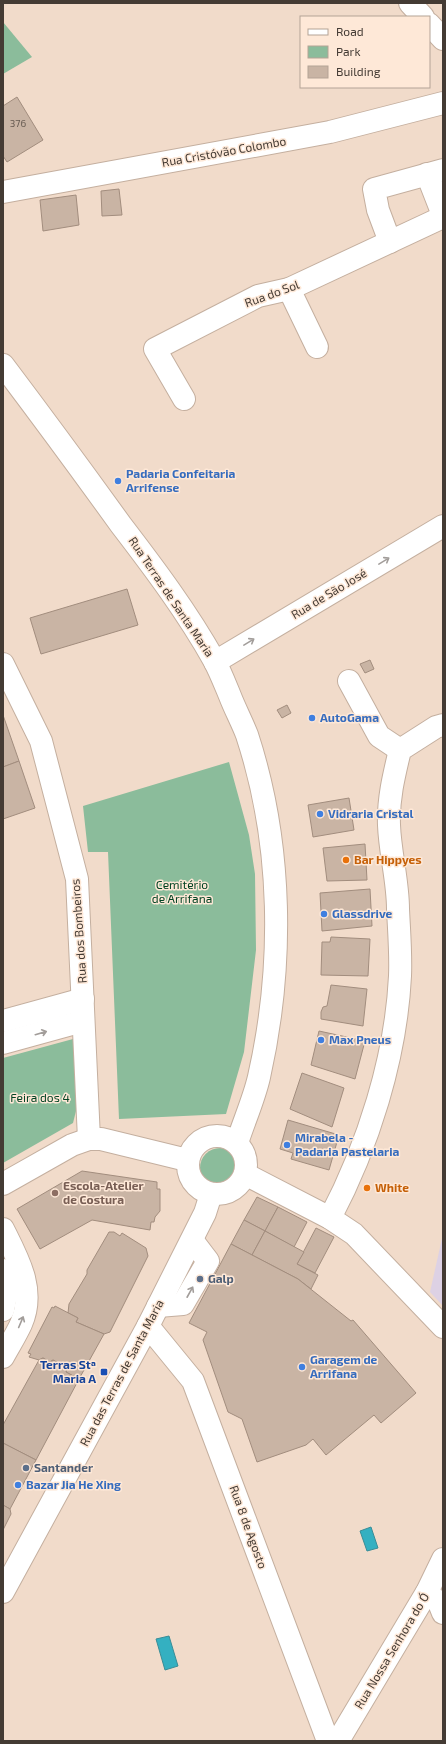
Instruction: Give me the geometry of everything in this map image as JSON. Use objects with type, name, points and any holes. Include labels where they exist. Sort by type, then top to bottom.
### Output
[{"type":"street","points":[[410,3],[422,16]]},
{"type":"street","points":[[430,25],[443,39]]},
{"type":"street","name":"Rua Cristóvão Colombo","points":[[3,192],[330,132],[443,103]]},
{"type":"street","points":[[390,242],[378,210],[374,189],[435,172],[443,216]]},
{"type":"street","name":"Rua do Sol","points":[[184,399],[155,349],[258,296],[289,289],[443,216]]},
{"type":"street","points":[[289,289],[317,347]]},
{"type":"street","name":"Rua Terras de Santa Maria","points":[[3,364],[153,567],[194,626],[215,662],[246,734],[263,793],[271,844],[276,896],[273,989],[266,1040],[258,1080],[237,1143]]},
{"type":"street","name":"Rua de São José","points":[[215,662],[443,526]]},
{"type":"street","name":"Rua dos Bombeiros","points":[[3,664],[9,690],[41,741],[77,879],[89,1139]]},
{"type":"street","points":[[349,681],[379,736],[400,750]]},
{"type":"street","points":[[330,1218],[346,1188],[381,1091],[395,1029],[400,975],[398,902],[389,825],[390,789],[400,750],[436,727],[443,725]]},
{"type":"street","points":[[3,1021],[83,999]]},
{"type":"street","points":[[3,1043],[83,1021]]},
{"type":"street","points":[[220,1135],[237,1143],[246,1157],[245,1174],[241,1181],[228,1192],[211,1194],[202,1191],[193,1182],[188,1169],[187,1160],[195,1144],[211,1136],[220,1135]]},
{"type":"street","points":[[3,1184],[72,1144],[89,1139],[101,1139],[187,1160]]},
{"type":"street","points":[[245,1174],[330,1218],[354,1234],[440,1317]]},
{"type":"street","name":"Rua das Terras de Santa Maria","points":[[3,1592],[148,1326],[205,1213],[211,1194]]},
{"type":"street","points":[[3,1229],[21,1265],[25,1280],[26,1312],[3,1357]]},
{"type":"street","points":[[3,1270],[6,1288],[3,1310]]},
{"type":"street","name":"Rua 8 de Agosto","points":[[148,1326],[194,1380],[328,1741]]},
{"type":"street","name":"Rua Nossa Senhora do Ó","points":[[338,1741],[427,1592],[443,1559]]},
{"type":"street","points":[[427,1592],[439,1603],[443,1613]]},
{"type":"shaded area","points":[[443,1234],[443,1306],[430,1292]]},
{"type":"green space","points":[[3,22],[32,57],[3,74]]},
{"type":"green space","name":"Cemitério de Arrifana","points":[[229,762],[249,835],[255,874],[256,950],[244,1052],[226,1114],[119,1119],[108,852],[88,852],[83,806]]},
{"type":"green space","name":"Feira dos 4","points":[[73,1039],[77,1107],[73,1123],[3,1163],[3,1058]]},
{"type":"green space","points":[[220,1148],[228,1150],[234,1154],[238,1160],[240,1168],[238,1176],[234,1182],[228,1186],[220,1188],[212,1186],[206,1182],[202,1176],[200,1168],[202,1160],[206,1154],[212,1150]]},
{"type":"water","points":[[371,1527],[378,1548],[367,1551],[360,1531]]},
{"type":"water","points":[[169,1636],[178,1666],[165,1670],[156,1639]]},
{"type":"building","points":[[17,97],[43,140],[7,162],[3,156],[3,106]]},
{"type":"building","points":[[119,189],[122,215],[102,216],[101,191]]},
{"type":"building","points":[[76,195],[79,225],[43,231],[40,200]]},
{"type":"building","points":[[127,589],[138,625],[41,654],[30,618]]},
{"type":"building","points":[[370,660],[374,669],[365,673],[360,664]]},
{"type":"building","points":[[287,705],[291,713],[282,718],[277,710]]},
{"type":"building","points":[[3,715],[19,761],[3,767]]},
{"type":"building","points":[[19,761],[35,808],[3,819],[3,767]]},
{"type":"building","points":[[349,798],[354,830],[313,837],[308,805]]},
{"type":"building","points":[[365,844],[367,880],[327,881],[323,848]]},
{"type":"building","points":[[370,889],[372,926],[322,931],[320,893]]},
{"type":"building","points":[[331,937],[370,939],[368,976],[321,975],[322,942],[330,942]]},
{"type":"building","points":[[331,985],[367,989],[363,1026],[321,1019],[323,1007],[327,1006]]},
{"type":"building","points":[[319,1031],[365,1041],[355,1079],[311,1065]]},
{"type":"building","points":[[302,1073],[344,1088],[332,1127],[290,1109]]},
{"type":"building","points":[[288,1120],[339,1135],[329,1170],[291,1159],[293,1153],[280,1149]]},
{"type":"building","points":[[82,1171],[157,1182],[157,1189],[160,1189],[160,1211],[155,1217],[154,1222],[151,1222],[150,1230],[92,1220],[40,1249],[17,1209]]},
{"type":"building","points":[[257,1197],[278,1207],[265,1231],[244,1220]]},
{"type":"building","points":[[278,1207],[307,1222],[294,1247],[265,1231]]},
{"type":"building","points":[[244,1220],[265,1231],[252,1255],[231,1244]]},
{"type":"building","points":[[316,1228],[334,1237],[315,1273],[297,1264]]},
{"type":"building","points":[[265,1231],[304,1252],[297,1264],[318,1275],[311,1289],[298,1279],[252,1255]]},
{"type":"building","points":[[109,1232],[114,1232],[120,1236],[122,1233],[146,1248],[148,1256],[110,1332],[104,1334],[76,1322],[78,1318],[68,1313],[69,1304]]},
{"type":"building","name":"Garagem de Arrifana","points":[[231,1244],[298,1279],[351,1321],[353,1320],[416,1393],[381,1423],[374,1415],[326,1455],[313,1439],[306,1445],[257,1462],[242,1419],[228,1412],[203,1340],[207,1332],[189,1323]]},
{"type":"building","points":[[55,1306],[78,1318],[76,1322],[104,1334],[79,1379],[66,1372],[67,1368],[53,1360],[50,1362],[43,1358],[39,1360],[29,1357],[31,1354],[28,1353],[52,1307],[54,1308]]},
{"type":"building","points":[[43,1358],[50,1362],[53,1360],[67,1368],[66,1372],[79,1379],[36,1460],[3,1443],[3,1425],[39,1360]]},
{"type":"building","points":[[3,1443],[36,1460],[10,1509],[3,1505]]},
{"type":"building","points":[[3,1505],[10,1509],[11,1514],[3,1530]]},
{"type":"place","name":"Padaria Confeitaria Arrifense","points":[[118,481]]},
{"type":"place","name":"AutoGama","points":[[312,718]]},
{"type":"place","name":"Vidraria Cristal","points":[[320,814]]},
{"type":"place","name":"Bar Hippyes","points":[[346,860]]},
{"type":"place","name":"Glassdrive","points":[[324,914]]},
{"type":"place","name":"Max Pneus","points":[[321,1040]]},
{"type":"place","name":"Mirabela - Padaria Pastelaria","points":[[287,1145]]},
{"type":"place","name":"White","points":[[367,1188]]},
{"type":"place","name":"Escola-Atelier de Costura","points":[[55,1193]]},
{"type":"place","name":"Galp","points":[[200,1279]]},
{"type":"place","name":"Garagem de Arrifana","points":[[302,1367]]},
{"type":"place","name":"Terras Stª Maria A","points":[[104,1372]]},
{"type":"place","name":"Santander","points":[[26,1468]]},
{"type":"place","name":"Bazar Jia He Xing","points":[[18,1485]]}]
